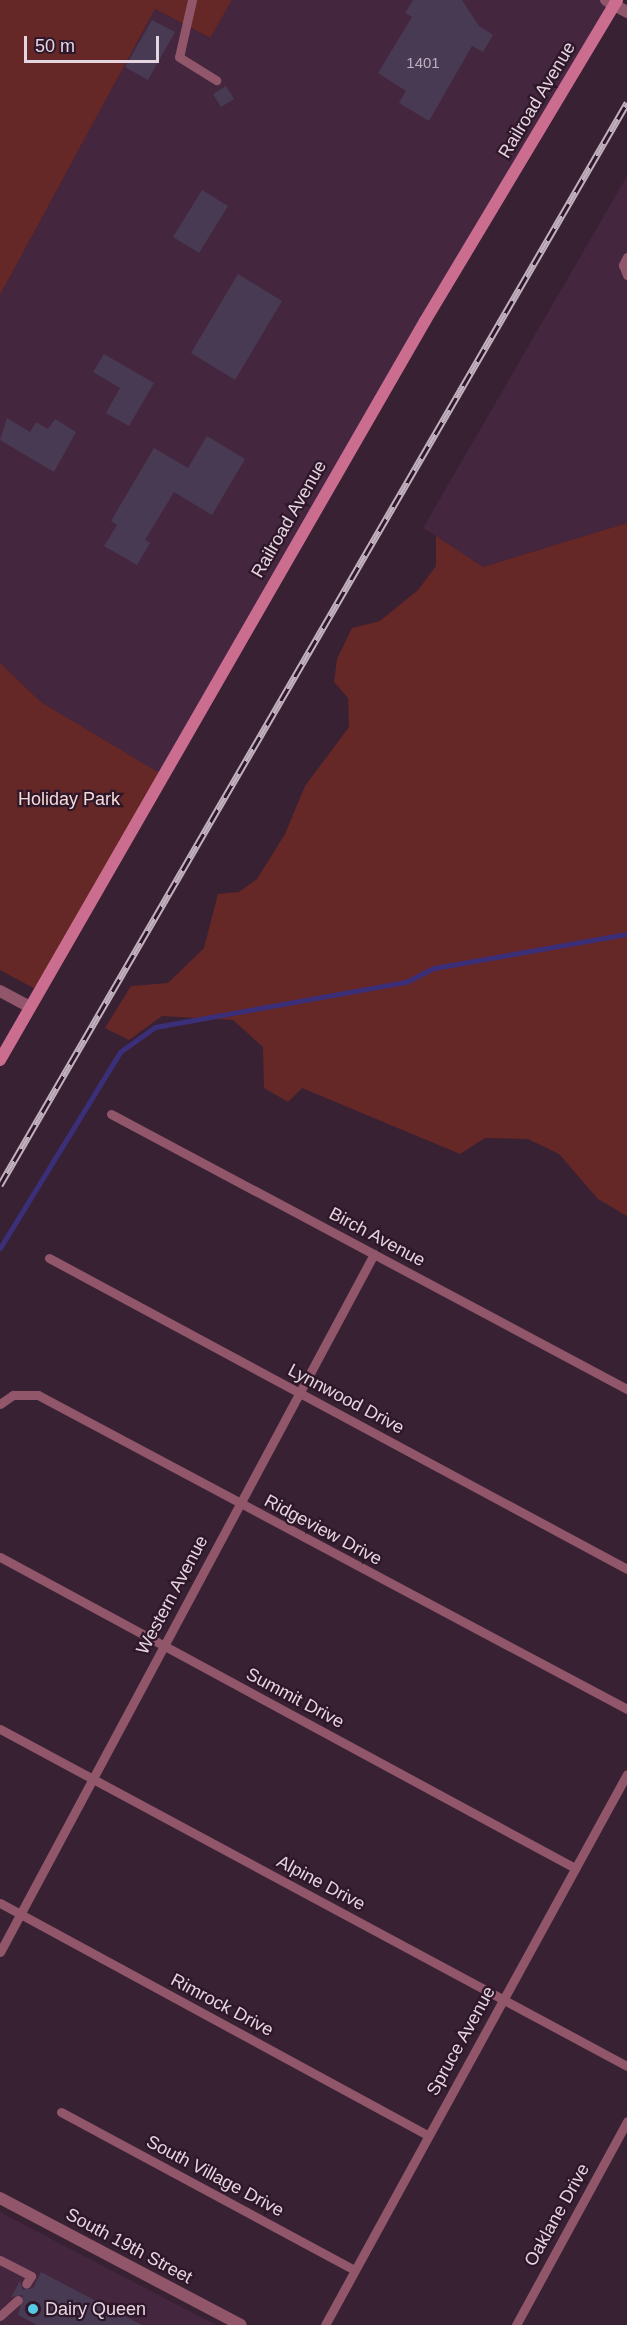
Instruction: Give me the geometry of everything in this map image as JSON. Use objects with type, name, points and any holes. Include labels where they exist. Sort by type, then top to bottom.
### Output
[{"type":"main road","name":"Railroad Avenue","points":[[0,1060],[419,331],[612,2]]},
{"type":"street","points":[[612,2],[627,12]]},
{"type":"street","points":[[0,991],[30,1007]]},
{"type":"street","name":"South 19th Street","points":[[0,2198],[241,2325]]},
{"type":"lane","points":[[192,0],[179,57],[216,80]]},
{"type":"lane","points":[[627,257],[623,265],[627,275]]},
{"type":"lane","name":"Birch Avenue","points":[[111,1114],[627,1389]]},
{"type":"lane","name":"Western Avenue","points":[[0,1952],[374,1254]]},
{"type":"lane","name":"Lynnwood Drive","points":[[49,1258],[627,1569]]},
{"type":"lane","name":"Ridgeview Drive","points":[[1,1402],[20,1394],[38,1395],[627,1710]]},
{"type":"lane","name":"Summit Drive","points":[[0,1557],[575,1868]]},
{"type":"lane","name":"Alpine Drive","points":[[0,1729],[627,2066]]},
{"type":"lane","name":"Spruce Avenue","points":[[325,2325],[353,2269],[627,1774]]},
{"type":"lane","name":"Rimrock Drive","points":[[0,1903],[428,2135]]},
{"type":"lane","name":"South Village Drive","points":[[62,2112],[353,2269]]},
{"type":"lane","name":"Oaklane Drive","points":[[516,2325],[627,2121]]},
{"type":"lane","points":[[0,2260],[31,2276],[26,2284]]},
{"type":"lane","points":[[0,2316],[18,2300]]},
{"type":"shaded area","points":[[232,0],[614,0],[163,775],[41,702],[0,663],[0,295],[155,9],[209,38]]},
{"type":"shaded area","points":[[627,176],[627,523],[483,567],[423,528]]},
{"type":"shaded area","points":[[0,2212],[216,2325],[0,2325]]},
{"type":"green space","points":[[0,0],[232,0],[210,38],[155,9],[0,295]]},
{"type":"green space","points":[[627,523],[627,1216],[598,1199],[559,1154],[528,1139],[485,1138],[460,1154],[302,1088],[288,1102],[264,1088],[263,1047],[233,1020],[162,1016],[129,1040],[105,1028],[131,986],[168,983],[204,948],[218,894],[239,892],[257,879],[285,834],[305,786],[349,727],[348,698],[334,682],[337,659],[352,628],[380,621],[418,590],[436,566],[436,536],[483,567]]},
{"type":"green space","name":"Holiday Park","points":[[0,663],[41,702],[163,775],[39,991],[0,970]]},
{"type":"building","points":[[413,0],[462,0],[479,26],[493,35],[483,52],[472,46],[429,121],[399,103],[406,91],[378,73],[412,17],[405,13]]},
{"type":"building","points":[[152,20],[175,32],[148,80],[125,67]]},
{"type":"building","points":[[226,86],[234,99],[221,107],[213,94]]},
{"type":"building","points":[[202,190],[228,206],[199,253],[173,237]]},
{"type":"building","points":[[238,274],[282,301],[235,380],[191,353]]},
{"type":"building","points":[[104,354],[154,383],[129,426],[106,413],[120,388],[93,372]]},
{"type":"building","points":[[7,418],[30,432],[36,422],[48,429],[55,419],[76,432],[54,472],[0,440]]},
{"type":"building","points":[[207,436],[245,459],[212,515],[174,492],[145,540],[150,543],[137,565],[104,546],[117,525],[111,521],[154,448],[188,468]]},
{"type":"building","points":[[41,2272],[142,2325],[37,2325],[18,2315],[23,2295],[11,2297],[20,2281],[23,2290],[33,2288]]},
{"type":"waterway","points":[[0,1248],[120,1052],[155,1027],[406,982],[434,968],[627,934]]},
{"type":"railway","points":[[0,1185],[627,103]]},
{"type":"place","name":"Dairy Queen","points":[[33,2309]]}]
